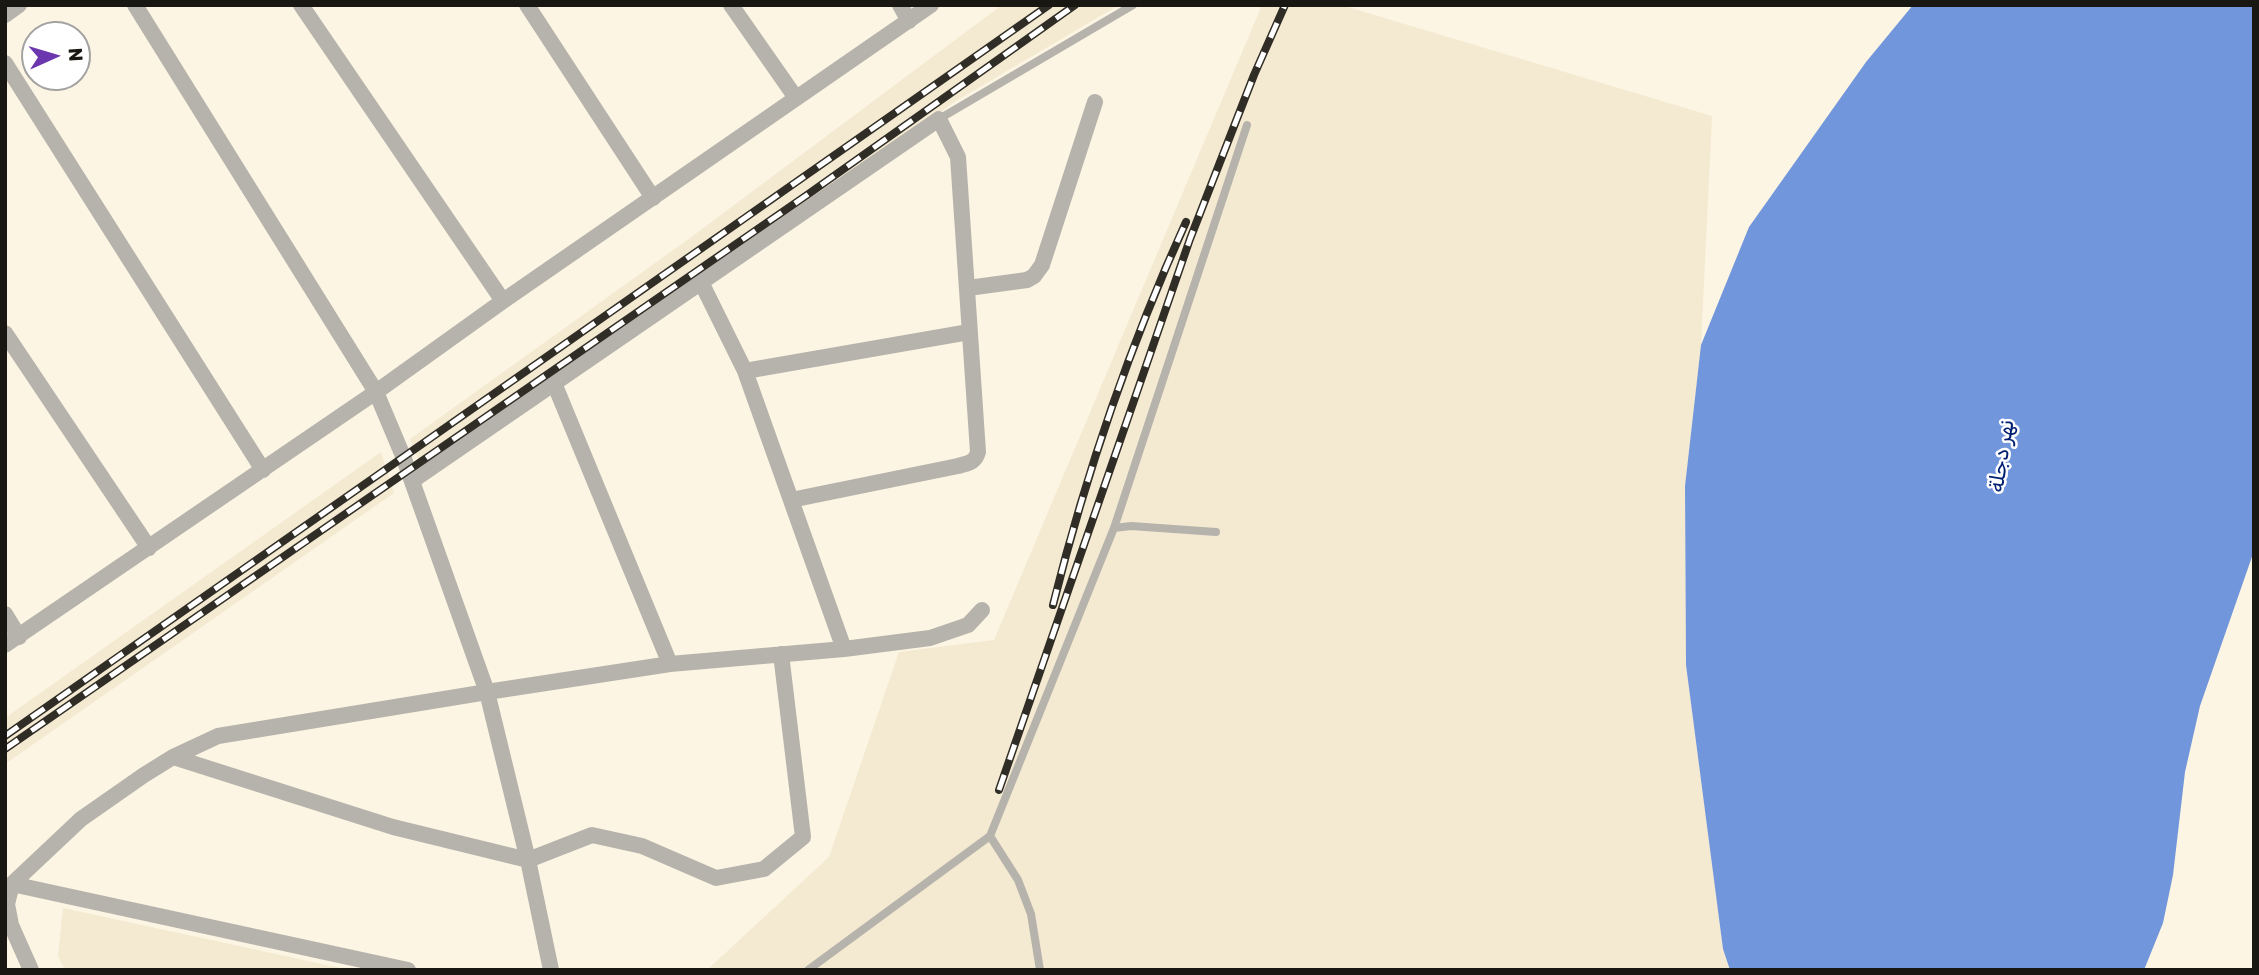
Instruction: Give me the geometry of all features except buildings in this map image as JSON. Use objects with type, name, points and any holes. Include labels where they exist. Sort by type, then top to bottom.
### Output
[{"type":"street","points":[[5,15],[19,5]]},
{"type":"street","points":[[135,5],[376,392],[412,481],[487,692],[528,860],[551,970]]},
{"type":"street","points":[[301,5],[503,301]]},
{"type":"street","points":[[527,5],[653,198]]},
{"type":"street","points":[[731,5],[796,98]]},
{"type":"street","points":[[900,5],[909,21]]},
{"type":"street","points":[[5,614],[12,641],[376,392],[931,5]]},
{"type":"street","points":[[5,62],[262,470]]},
{"type":"street","points":[[968,288],[1027,280],[1034,276],[1042,265],[1095,102]]},
{"type":"street","points":[[412,481],[939,119],[958,157],[978,452],[974,461],[791,500]]},
{"type":"street","points":[[701,282],[745,371],[844,649]]},
{"type":"street","points":[[745,371],[969,332]]},
{"type":"street","points":[[5,333],[149,548]]},
{"type":"street","points":[[554,383],[670,664]]},
{"type":"street","points":[[31,970],[11,925],[7,904],[12,884],[81,819],[173,757],[218,736],[670,664],[844,649],[930,638],[968,625],[982,610]]},
{"type":"street","points":[[173,757],[393,827],[528,860],[592,835],[642,846],[716,878],[765,869],[803,838],[781,654]]},
{"type":"street","points":[[12,884],[408,970]]},
{"type":"lane","points":[[939,119],[1133,5]]},
{"type":"lane","points":[[808,970],[990,836],[1114,528],[1247,125]]},
{"type":"lane","points":[[1114,528],[1131,526],[1216,532]]},
{"type":"lane","points":[[990,836],[1018,880],[1031,914],[1040,970]]},
{"type":"shaded area","points":[[1002,5],[1119,5],[956,101],[423,471],[410,439],[690,238]]},
{"type":"shaded area","points":[[1262,5],[1341,5],[1712,116],[1701,345],[1685,486],[1686,665],[1723,949],[1730,970],[707,970],[829,857],[899,652],[994,640]]},
{"type":"shaded area","points":[[381,452],[394,493],[5,764],[5,718]]},
{"type":"shaded area","points":[[63,908],[350,970],[65,970],[58,956]]},
{"type":"water","name":"نهر دجلة","points":[[1913,5],[2254,5],[2254,551],[2200,706],[2185,772],[2173,875],[2163,923],[2144,970],[1730,970],[1723,949],[1686,665],[1685,486],[1701,345],[1749,227],[1866,62]]},
{"type":"railway","points":[[5,736],[1049,5]]},
{"type":"railway","points":[[5,749],[807,195],[1075,5]]},
{"type":"railway","points":[[999,790],[1190,239],[1254,75],[1285,5]]},
{"type":"railway","points":[[1053,605],[1111,410],[1146,315],[1186,222]]}]
